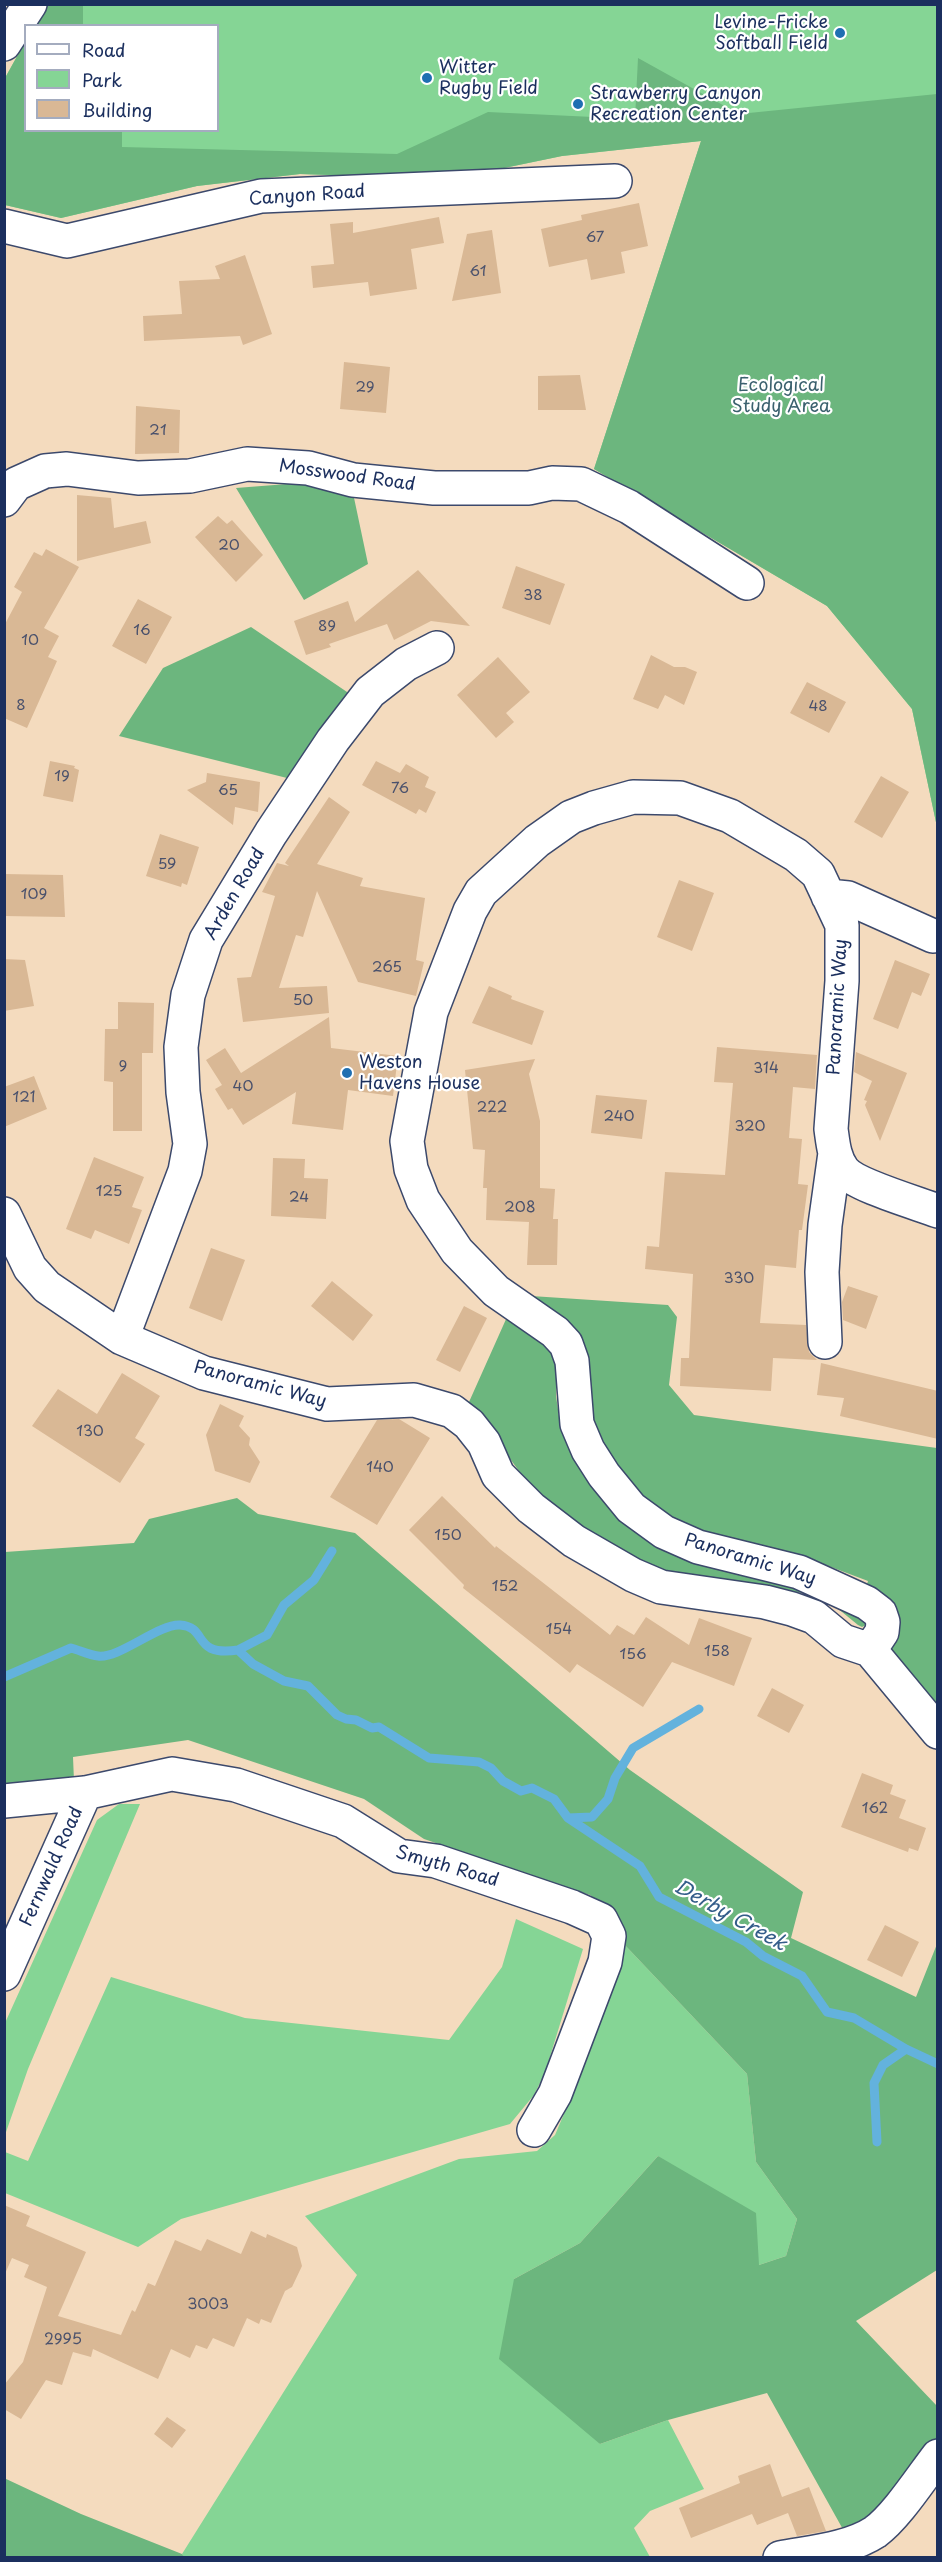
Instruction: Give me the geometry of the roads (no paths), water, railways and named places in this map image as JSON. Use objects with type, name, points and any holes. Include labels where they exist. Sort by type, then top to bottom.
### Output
[{"type":"street","points":[[4,44],[30,4]]},
{"type":"street","name":"Canyon Road","points":[[4,226],[67,241],[261,196],[615,181]]},
{"type":"street","name":"Mosswood Road","points":[[4,500],[16,484],[45,471],[67,469],[138,478],[190,476],[247,464],[308,468],[353,480],[434,488],[506,488],[552,483],[581,484],[629,507],[747,583]]},
{"type":"street","name":"Arden Road","points":[[123,1338],[185,1171],[190,1144],[183,1092],[181,1047],[188,995],[206,940],[271,833],[333,740],[370,692],[406,664],[437,648]]},
{"type":"street","name":"Panoramic Way","points":[[4,1214],[30,1268],[47,1287],[123,1338],[204,1373],[307,1400],[344,1405],[414,1400],[452,1411],[484,1443],[498,1475],[531,1508],[574,1541],[633,1575],[661,1587],[765,1602],[792,1609],[814,1617],[843,1641],[870,1650],[882,1632],[883,1622],[880,1613],[867,1603],[799,1572],[698,1548],[664,1532],[631,1508],[604,1475],[588,1450],[577,1424],[572,1361],[566,1344],[555,1332],[496,1291],[457,1251],[423,1200],[411,1168],[407,1141],[431,1012],[470,911],[481,892],[537,841],[571,817],[633,797],[680,798],[696,803],[730,816],[796,855],[818,874],[842,926],[842,981],[831,1129],[835,1153],[844,1172],[863,1184],[938,1211]]},
{"type":"street","points":[[828,896],[848,898],[933,936]]},
{"type":"street","points":[[825,1342],[822,1272],[825,1225],[835,1153]]},
{"type":"street","points":[[870,1650],[938,1732]]},
{"type":"street","name":"Smyth Road","points":[[4,1801],[85,1793],[172,1774],[236,1785],[343,1821],[399,1856],[436,1861],[572,1907],[601,1920],[609,1936],[605,1962],[555,2094],[534,2130]]},
{"type":"street","name":"Fernwald Road","points":[[4,1974],[85,1793]]},
{"type":"street","points":[[780,2558],[819,2551],[874,2532],[888,2520],[938,2456]]},
{"type":"waterway","points":[[238,1650],[267,1635],[284,1605],[314,1580],[332,1551]]},
{"type":"waterway","name":"Derby Creek","points":[[4,1677],[71,1648],[98,1656],[107,1655],[171,1626],[189,1627],[207,1646],[213,1649],[238,1650],[253,1664],[284,1681],[308,1686],[337,1715],[356,1720],[372,1728],[379,1727],[429,1758],[479,1762],[491,1768],[503,1781],[521,1791],[532,1788],[554,1799],[568,1818],[640,1866],[659,1897],[746,1942],[763,1956],[802,1976],[827,2012],[854,2018],[906,2049],[938,2064]]},
{"type":"waterway","points":[[568,1818],[592,1817],[608,1799],[615,1778],[633,1748],[699,1709]]},
{"type":"waterway","points":[[877,2142],[874,2083],[883,2065],[906,2049]]},
{"type":"place","name":"Levine-Fricke Softball Field","points":[[840,33]]},
{"type":"place","name":"Witter Rugby Field","points":[[427,78]]},
{"type":"place","name":"Strawberry Canyon Recreation Center","points":[[578,104]]},
{"type":"place","name":"Weston Havens House","points":[[347,1073]]},
{"type":"park label","name":"Ecological Study Area","points":[[781,396]]}]
